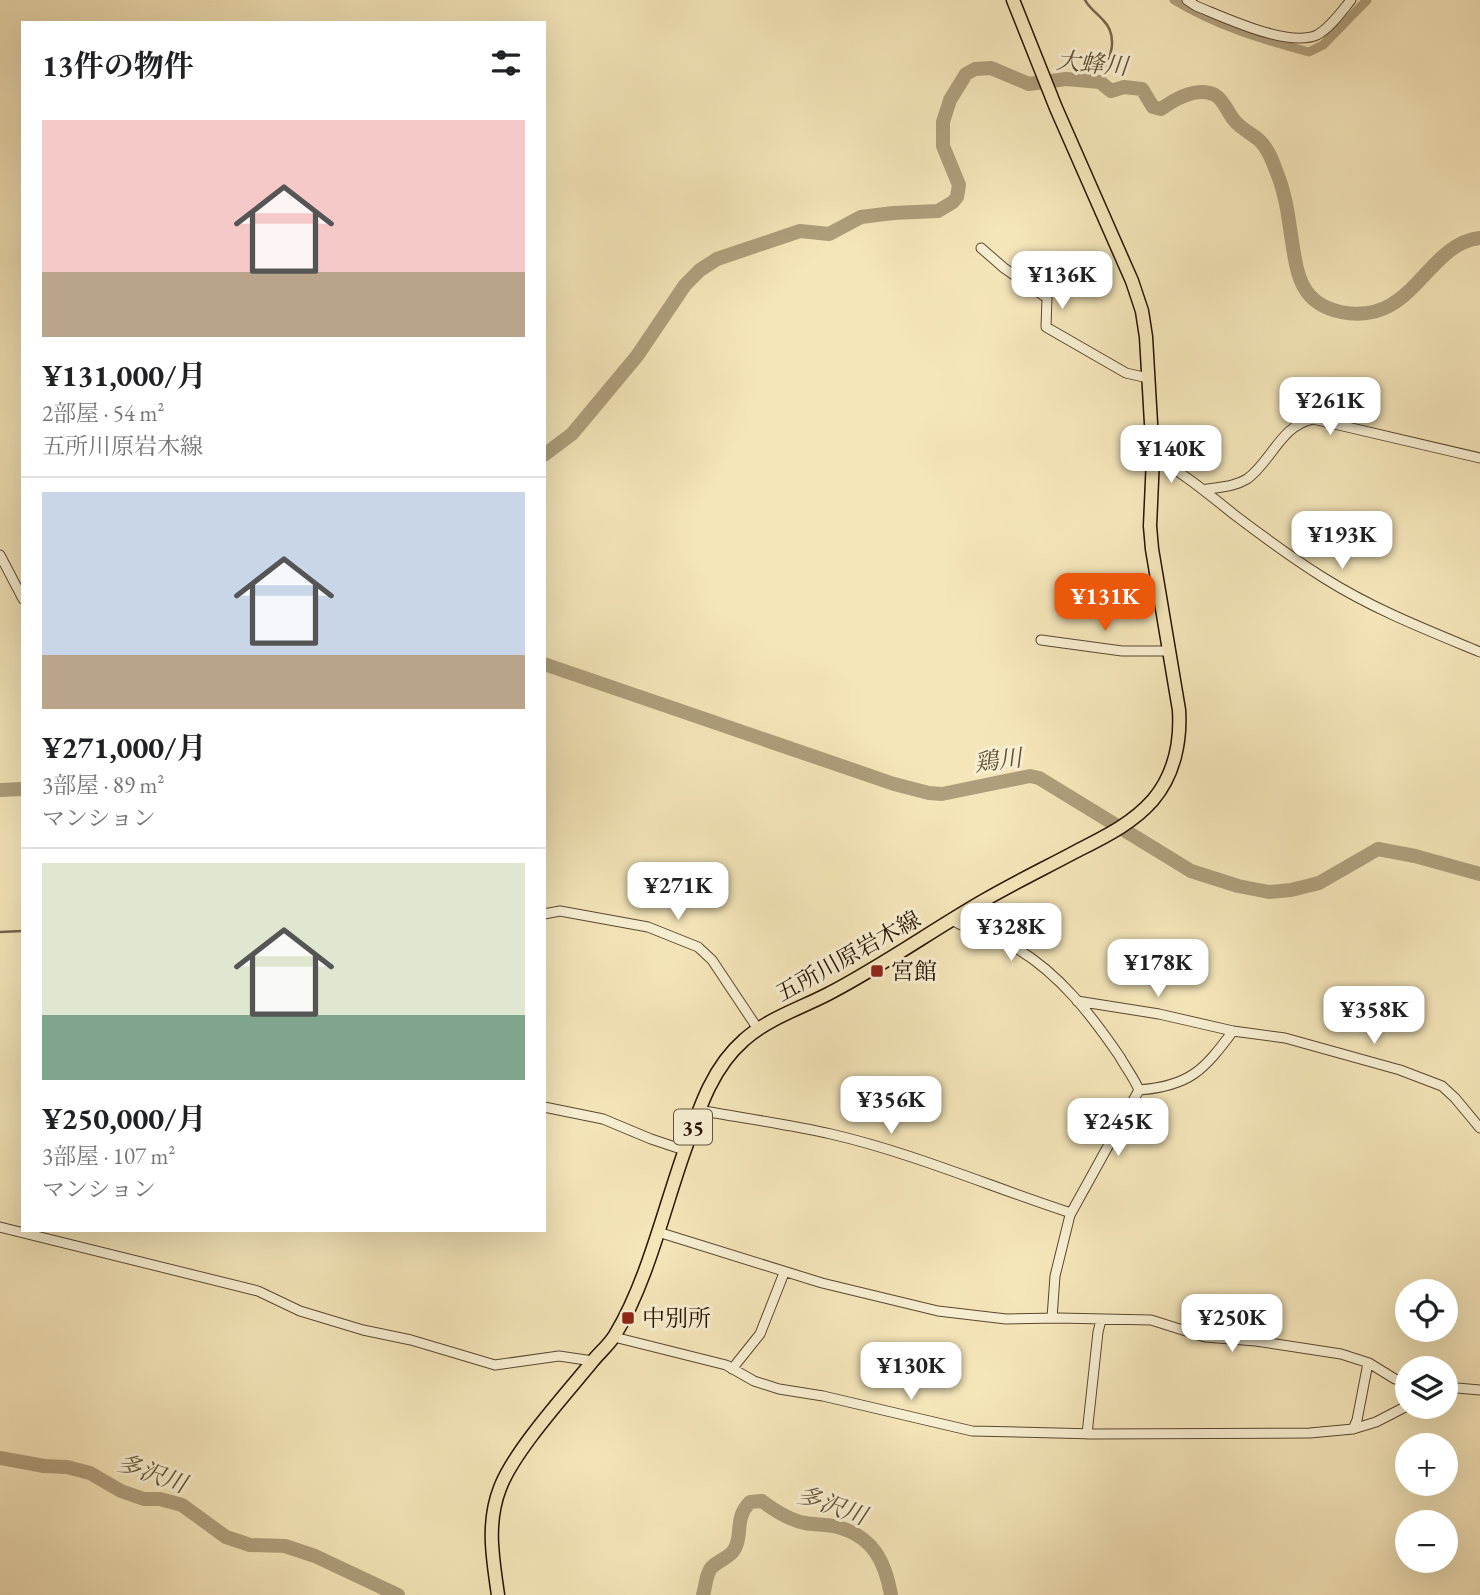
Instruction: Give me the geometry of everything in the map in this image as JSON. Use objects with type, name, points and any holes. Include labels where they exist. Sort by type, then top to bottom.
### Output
[{"type":"main road","name":"五所川原岩木線","points":[[498,1595],[492,1522],[493,1508],[503,1478],[614,1337],[657,1232],[698,1110],[707,1089],[730,1052],[758,1028],[868,972],[993,895],[1111,834],[1155,797],[1170,773],[1177,751],[1179,710],[1152,549],[1150,516],[1153,458],[1142,311],[1132,281],[1056,108],[1013,0]]},
{"type":"street","points":[[1187,0],[1196,6],[1270,34],[1303,38],[1317,35],[1352,0]]},
{"type":"street","points":[[981,248],[1047,298],[1046,327],[1126,373],[1148,378]]},
{"type":"street","points":[[1203,490],[1236,485],[1247,479],[1297,424],[1313,419],[1480,458]]},
{"type":"street","points":[[1153,458],[1168,465],[1326,579],[1427,631],[1480,652]]},
{"type":"street","points":[[0,555],[21,595]]},
{"type":"street","points":[[1041,640],[1122,651],[1167,651]]},
{"type":"street","points":[[546,914],[560,911],[636,925],[677,937],[698,947],[712,960],[758,1028]]},
{"type":"street","points":[[952,920],[966,929],[1015,947],[1052,974],[1107,1037],[1139,1090]]},
{"type":"street","points":[[1077,1001],[1159,1014],[1233,1031],[1309,1044],[1433,1081],[1454,1098],[1480,1128]]},
{"type":"street","points":[[1139,1090],[1180,1082],[1196,1074],[1233,1031]]},
{"type":"street","points":[[1052,1318],[1055,1276],[1071,1213],[1139,1090]]},
{"type":"street","points":[[546,1107],[603,1119],[684,1150]]},
{"type":"street","points":[[698,1110],[831,1134],[921,1160],[1002,1191],[1071,1213]]},
{"type":"street","points":[[0,1227],[258,1291],[300,1311],[495,1365],[559,1356],[593,1361]]},
{"type":"street","points":[[657,1232],[784,1272],[938,1311],[1006,1319],[1151,1320],[1205,1337],[1313,1348],[1342,1354],[1368,1363],[1395,1379]]},
{"type":"street","points":[[732,1369],[760,1334],[784,1272]]},
{"type":"street","points":[[1087,1434],[1097,1332],[1101,1320]]},
{"type":"street","points":[[614,1337],[726,1365],[754,1381],[779,1389],[823,1396],[972,1430],[1087,1434],[1310,1433],[1353,1429],[1395,1412]]},
{"type":"street","points":[[1353,1429],[1368,1363]]},
{"type":"street","points":[[1458,1388],[1480,1390]]},
{"type":"waterway","points":[[1085,0],[1103,20],[1111,34],[1111,50],[1100,82]]},
{"type":"waterway","points":[[1174,0],[1240,31],[1309,52],[1323,45],[1367,0]]},
{"type":"waterway","name":"大蜂川","points":[[546,454],[572,434],[637,356],[685,285],[700,270],[717,259],[800,231],[829,234],[861,217],[938,211],[953,202],[957,197],[959,185],[943,146],[943,122],[950,100],[966,74],[975,69],[991,68],[1029,84],[1066,79],[1100,82],[1111,91],[1124,87],[1142,89],[1153,107],[1161,109],[1194,93],[1215,95],[1237,123],[1259,140],[1270,155],[1284,196],[1295,261],[1302,284],[1316,301],[1327,308],[1341,312],[1366,313],[1386,308],[1403,297],[1445,254],[1461,244],[1480,238]]},
{"type":"waterway","name":"鶏川","points":[[546,665],[894,784],[929,793],[942,794],[1030,776],[1039,778],[1191,871],[1238,886],[1269,892],[1319,883],[1378,849],[1480,874]]},
{"type":"waterway","name":"大蜂川","points":[[0,790],[21,789]]},
{"type":"waterway","points":[[0,932],[21,931]]},
{"type":"waterway","name":"多沢川","points":[[0,1458],[67,1467],[90,1473],[121,1491],[144,1499],[160,1499],[182,1505],[226,1537],[250,1545],[285,1546],[315,1556],[398,1595]]},
{"type":"waterway","name":"多沢川","points":[[703,1595],[711,1568],[729,1555],[737,1544],[740,1521],[745,1509],[750,1502],[762,1501],[793,1520],[838,1527],[860,1537],[869,1544],[881,1561],[891,1595]]},
{"type":"place","name":"宮館","points":[[877,971]]},
{"type":"place","name":"中別所","points":[[628,1318]]}]
